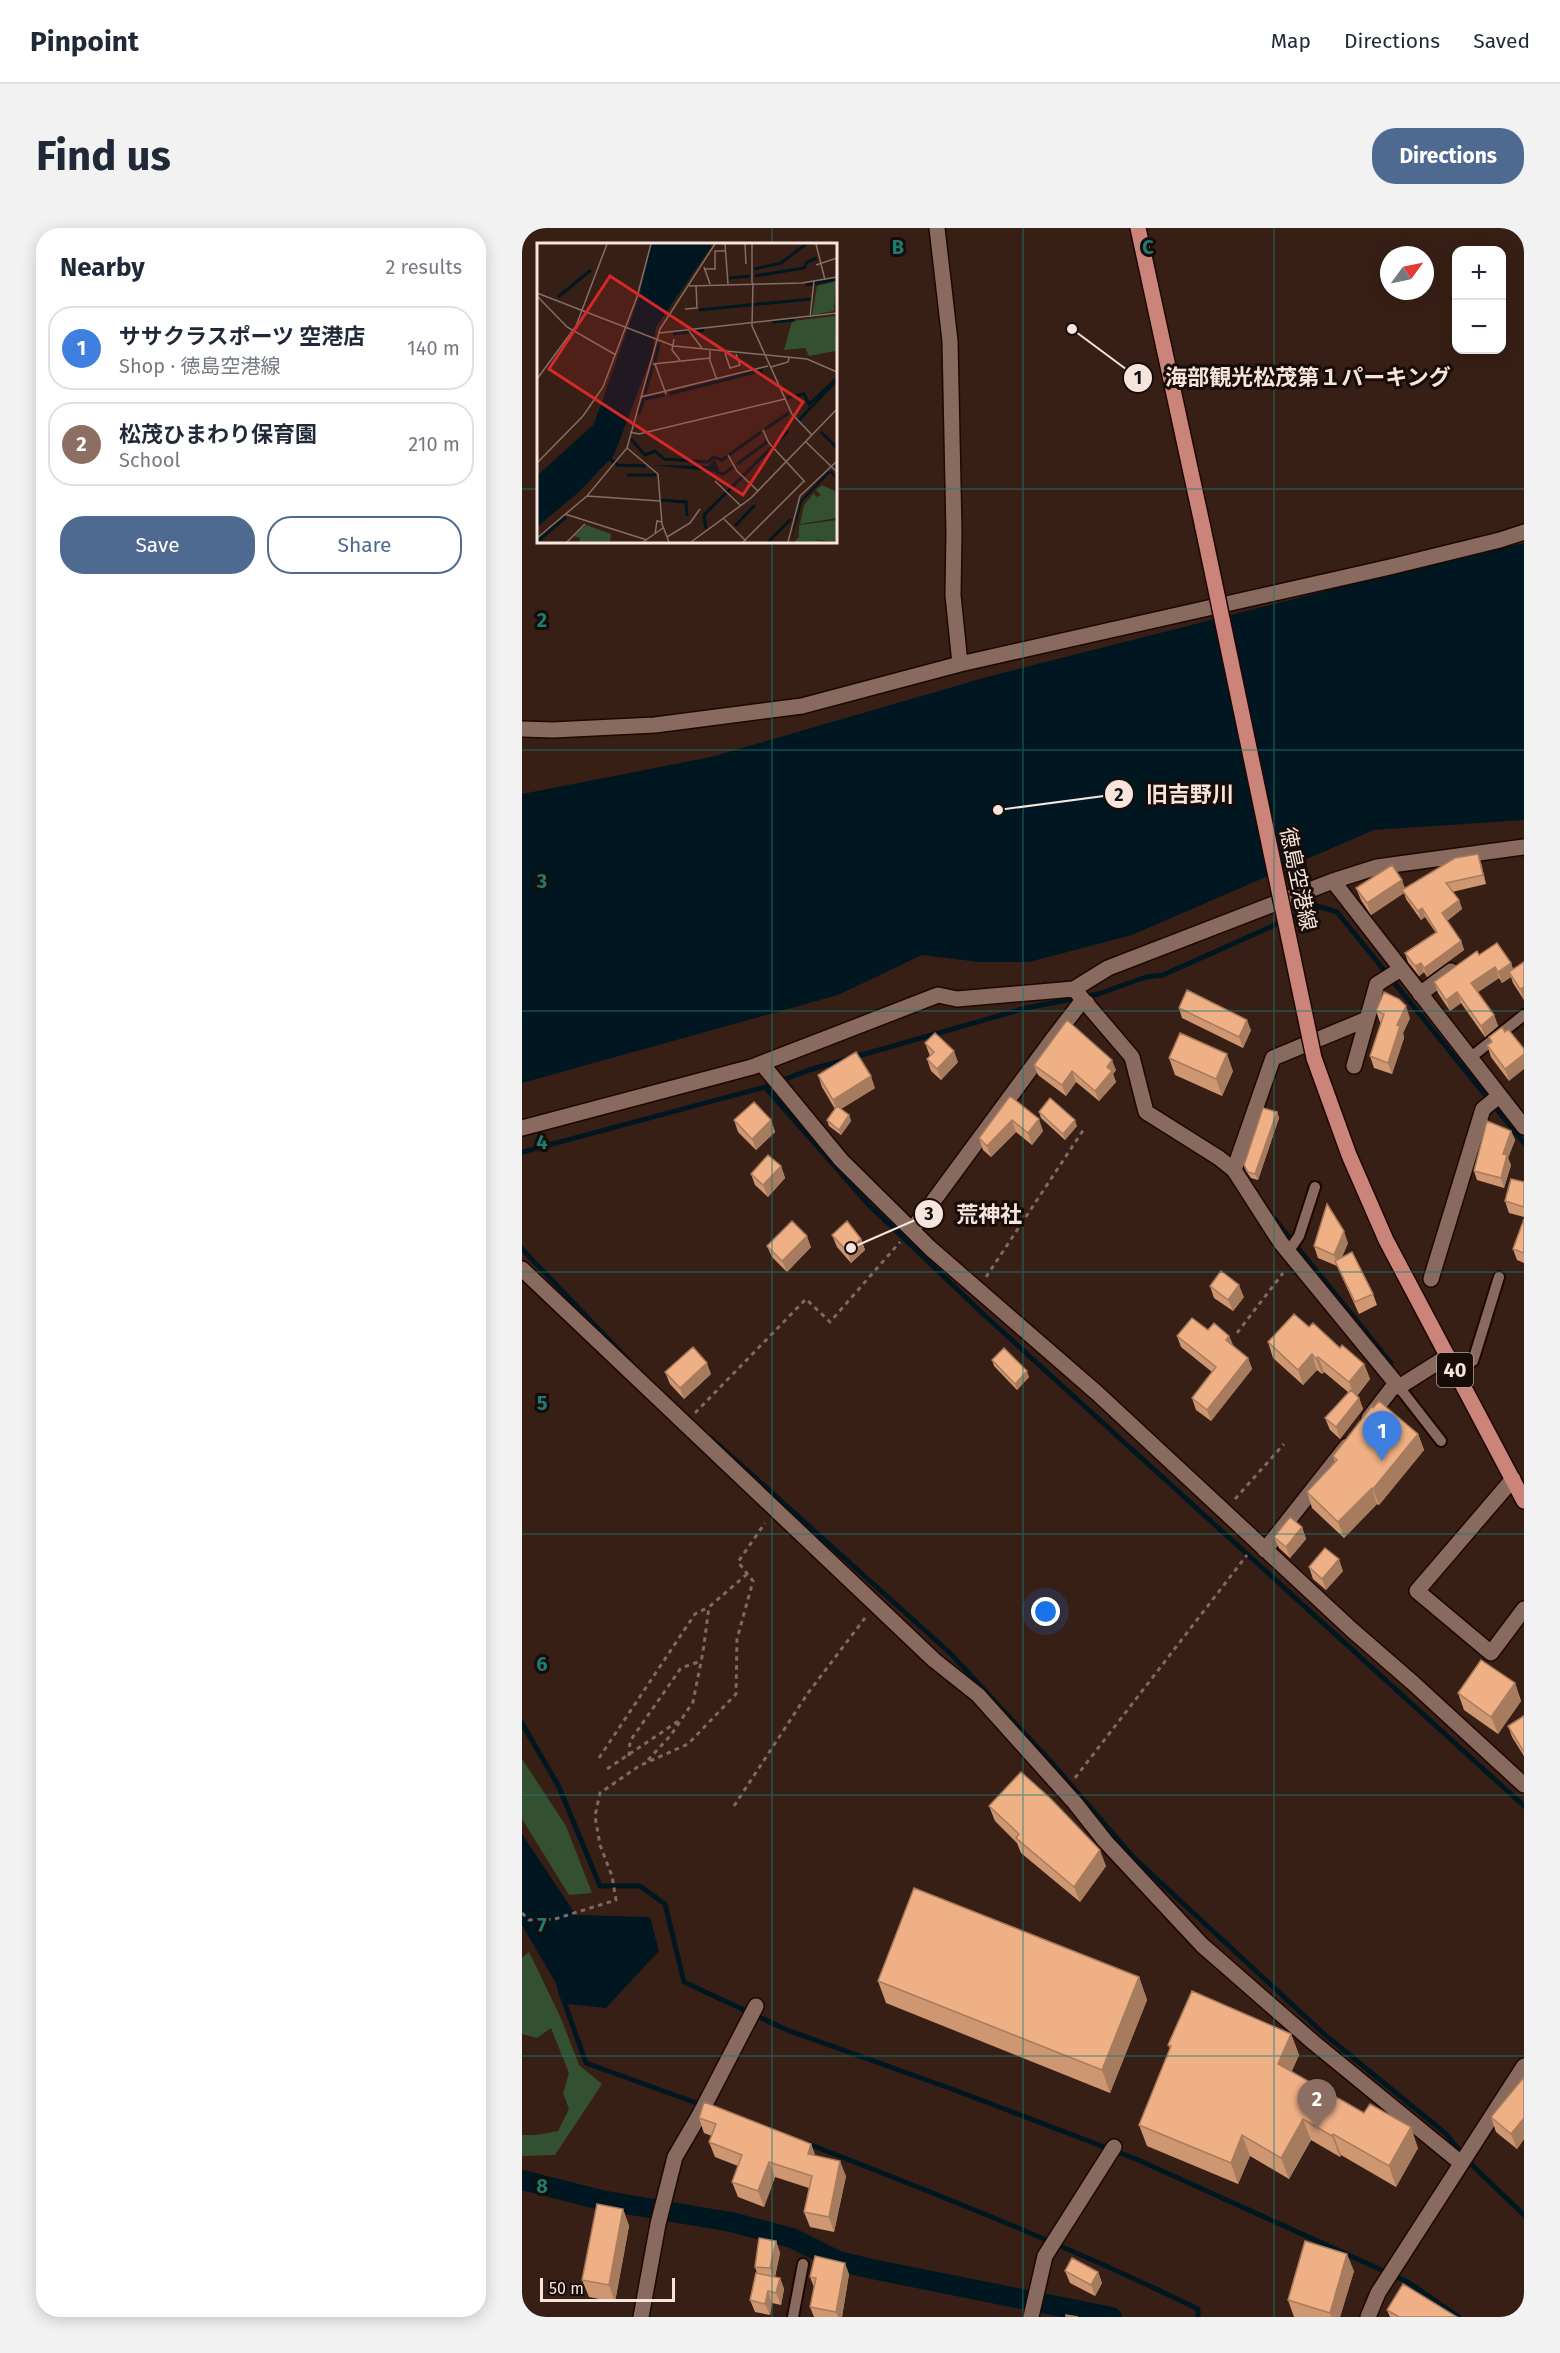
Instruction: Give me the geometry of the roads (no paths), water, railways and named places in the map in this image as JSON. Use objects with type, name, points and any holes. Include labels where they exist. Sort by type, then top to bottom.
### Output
[{"type":"main road","name":"徳島空港線","points":[[1137,228],[1203,528],[1314,1058],[1349,1155],[1386,1240],[1524,1501]]},
{"type":"street","points":[[938,228],[950,341],[953,595],[960,664]]},
{"type":"street","points":[[522,729],[553,730],[655,725],[802,706],[960,664],[1390,567],[1524,532]]},
{"type":"street","points":[[522,1128],[762,1064],[938,995],[957,999],[1074,989],[1108,968],[1333,881],[1377,867],[1524,847]]},
{"type":"street","points":[[1333,881],[1524,1127]]},
{"type":"street","points":[[1420,994],[1466,960]]},
{"type":"street","points":[[1354,1066],[1377,984],[1401,969]]},
{"type":"street","points":[[1074,989],[1132,1057],[1146,1112],[1234,1170],[1291,1255],[1398,1385]]},
{"type":"street","points":[[912,1230],[1061,1028],[1079,1005],[1087,1003]]},
{"type":"street","points":[[1234,1170],[1273,1058],[1367,1019]]},
{"type":"street","points":[[762,1064],[841,1160],[912,1230],[1097,1393],[1524,1785]]},
{"type":"street","points":[[1431,1279],[1483,1109],[1499,1096]]},
{"type":"street","points":[[522,1269],[934,1660],[978,1695],[1065,1792],[1105,1841],[1202,1945],[1314,2042],[1461,2163]]},
{"type":"street","points":[[1261,1546],[1398,1385],[1448,1356]]},
{"type":"street","points":[[1513,1479],[1417,1591],[1491,1653],[1524,1609]]},
{"type":"street","points":[[641,2317],[658,2223],[675,2157],[756,2006]]},
{"type":"street","points":[[1368,2317],[1378,2293],[1524,2066]]},
{"type":"street","points":[[1031,2317],[1046,2256],[1114,2146]]},
{"type":"lane","points":[[1470,1058],[1524,1015]]},
{"type":"lane","points":[[1291,1255],[1315,1187]]},
{"type":"lane","points":[[1455,1371],[1473,1361],[1498,1277]]},
{"type":"lane","points":[[1398,1385],[1441,1441]]},
{"type":"lane","points":[[793,2317],[803,2264]]},
{"type":"water","points":[[1524,543],[1524,820],[1374,830],[1132,935],[1029,962],[979,962],[922,955],[838,995],[522,1083],[522,794],[711,757],[987,677],[1388,575]]},
{"type":"water","points":[[522,1834],[576,1915],[650,1917],[659,1951],[606,2008],[568,2004],[522,1925]]},
{"type":"waterway","points":[[765,1087],[809,1070],[1026,1008],[1098,994],[1146,977],[1163,975],[1317,906],[1337,912],[1524,1143]]},
{"type":"waterway","points":[[522,1152],[765,1087],[869,1205],[981,1312],[1524,1806]]},
{"type":"waterway","points":[[1273,1217],[1391,1363]]},
{"type":"waterway","points":[[522,1249],[632,1364]]},
{"type":"waterway","points":[[711,1438],[950,1653],[1052,1763],[1133,1857],[1324,2034],[1445,2133],[1474,2167],[1524,2215]]},
{"type":"waterway","points":[[522,1723],[559,1787],[600,1886],[640,1886],[665,1904],[684,1982],[787,2030],[1136,2159],[1408,2282],[1459,2317]]},
{"type":"waterway","points":[[559,1987],[586,2063],[702,2105]]},
{"type":"waterway","points":[[806,2143],[1102,2264],[1198,2309],[1198,2317]]},
{"type":"waterway","points":[[522,2180],[601,2200],[731,2222],[792,2238],[838,2261],[872,2269],[1112,2317]]},
{"type":"place","name":"海部観光松茂第１パーキング","points":[[1072,329]]},
{"type":"place","name":"旧吉野川","points":[[998,810]]},
{"type":"place","name":"荒神社","points":[[851,1248]]},
{"type":"place","name":"ササクラスポーツ 空港店","points":[[1382,1461]]},
{"type":"place","name":"松茂ひまわり保育園","points":[[1317,2129]]}]
